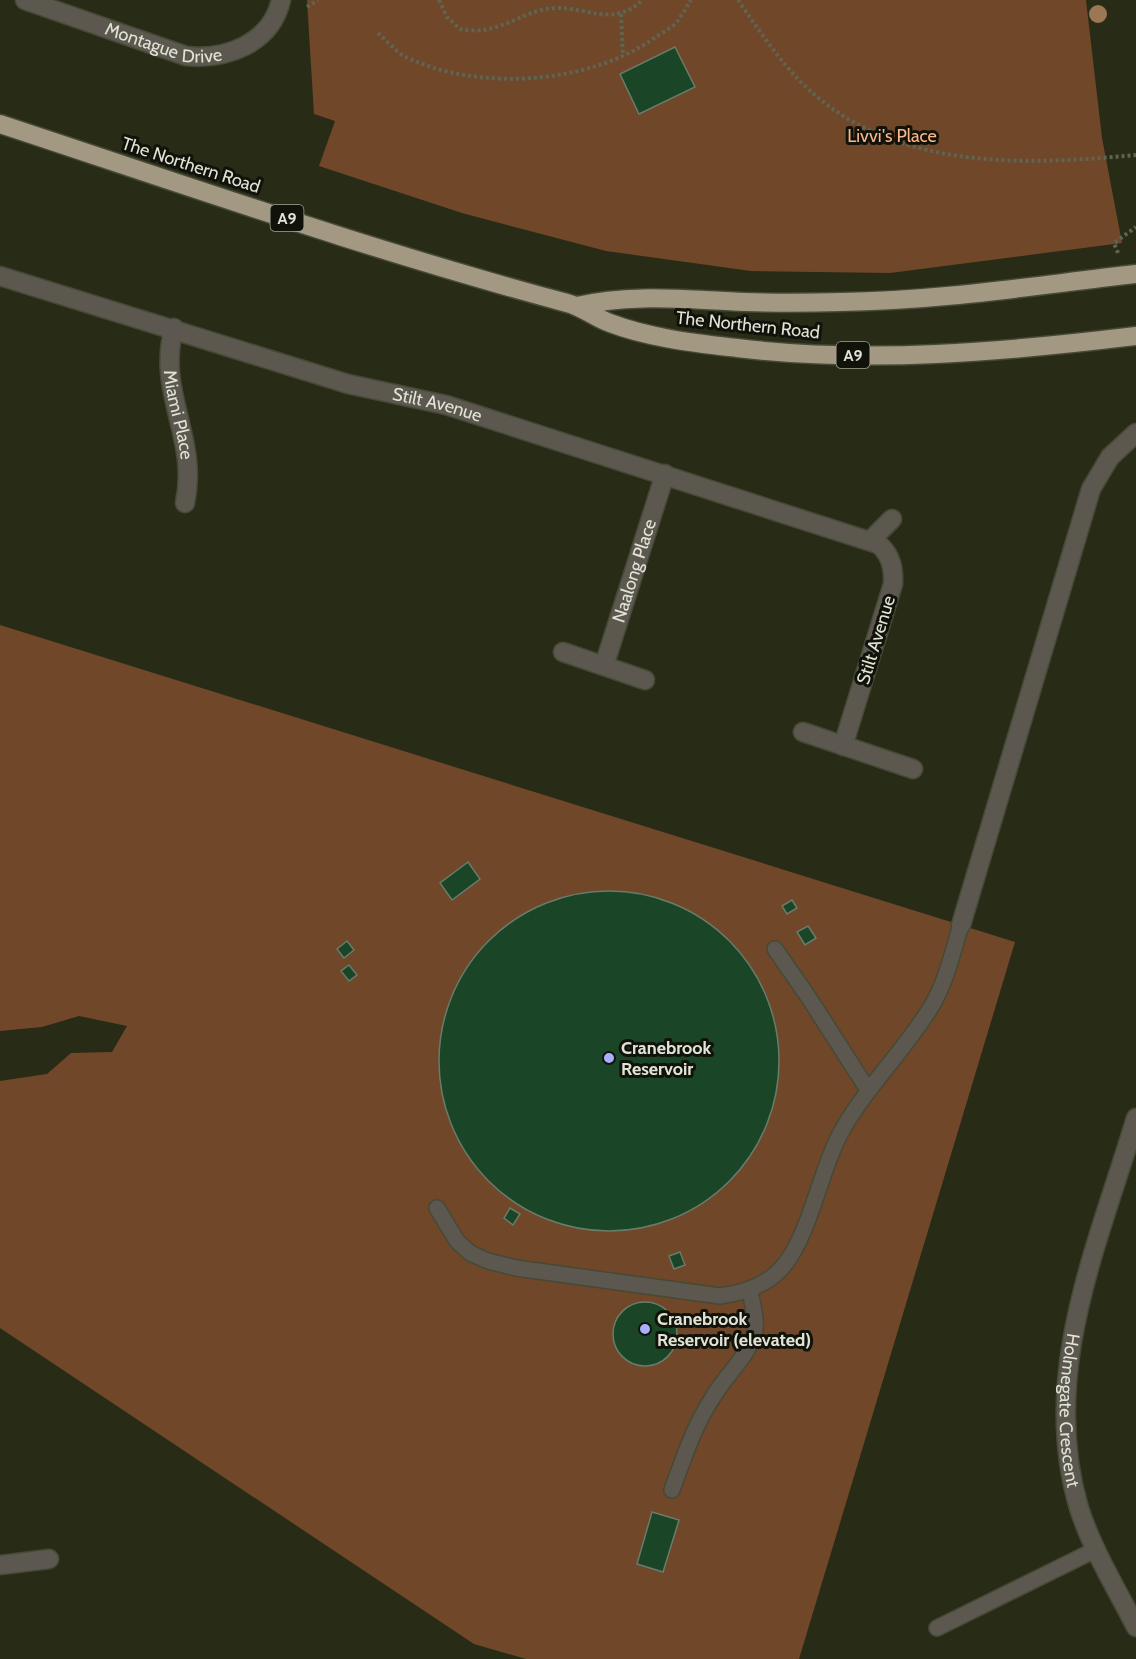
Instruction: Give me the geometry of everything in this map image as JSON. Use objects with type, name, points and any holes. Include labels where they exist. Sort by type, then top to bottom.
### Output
[{"type":"highway","name":"The Northern Road","points":[[0,124],[380,248],[577,306],[608,323],[648,334],[736,348],[808,355],[975,352],[1136,336]]},
{"type":"highway","name":"The Northern Road","points":[[577,306],[609,298],[651,296],[745,302],[853,302],[954,295],[1136,274]]},
{"type":"street","name":"Montague Drive","points":[[25,0],[186,56],[206,58],[245,46],[261,35],[273,22],[281,0]]},
{"type":"street","name":"Stilt Avenue","points":[[0,276],[174,328],[348,384],[446,405],[872,540],[883,548],[890,558],[894,574],[843,746]]},
{"type":"street","name":"Miami Place","points":[[174,328],[168,364],[172,398],[188,453],[189,487],[185,503]]},
{"type":"street","points":[[961,925],[1091,489],[1110,458],[1136,433]]},
{"type":"street","name":"Naalong Place","points":[[604,666],[665,474]]},
{"type":"street","points":[[872,540],[892,519]]},
{"type":"street","points":[[563,652],[645,680]]},
{"type":"street","points":[[802,732],[913,769]]},
{"type":"street","name":"Holmegate Crescent","points":[[1136,1118],[1074,1321],[1066,1371],[1065,1419],[1070,1466],[1080,1508],[1096,1549],[1136,1627]]},
{"type":"street","points":[[0,1565],[49,1559]]},
{"type":"lane","points":[[437,1208],[457,1241],[470,1253],[507,1266],[700,1295],[720,1296],[750,1290],[770,1280],[783,1268],[796,1245],[827,1161],[868,1090],[933,1003],[944,980],[961,925]]},
{"type":"lane","points":[[775,950],[868,1090]]},
{"type":"lane","points":[[672,1490],[694,1429],[714,1395],[741,1360],[754,1334],[755,1316],[750,1290]]},
{"type":"lane","points":[[937,1629],[1096,1549]]},
{"type":"path","points":[[307,7],[318,0]]},
{"type":"path","points":[[439,0],[447,17],[460,29],[483,31],[552,8],[580,10],[599,16],[621,14],[643,0]]},
{"type":"path","points":[[378,33],[404,56],[437,69],[479,76],[524,78],[566,74],[623,56],[675,23],[691,0]]},
{"type":"path","points":[[738,0],[797,78],[818,97],[862,126],[886,137],[926,150],[979,159],[1025,162],[1136,155]]},
{"type":"path","points":[[621,14],[623,56]]},
{"type":"green space","name":"Livvi's Place","points":[[307,0],[1086,0],[1102,138],[1122,243],[890,273],[751,271],[606,251],[462,213],[319,166],[335,121],[314,114]]},
{"type":"green space","points":[[0,625],[1015,942],[799,1659],[526,1659],[474,1644],[0,1328],[0,1081],[47,1074],[71,1053],[112,1052],[127,1026],[79,1016],[42,1027],[0,1031]]},
{"type":"building","points":[[675,47],[695,87],[639,114],[620,74]]},
{"type":"building","points":[[468,862],[480,879],[452,900],[440,883]]},
{"type":"building","name":"Cranebrook Reservoir","points":[[609,891],[642,894],[674,904],[703,920],[729,941],[750,967],[766,996],[776,1028],[779,1061],[776,1094],[766,1126],[750,1155],[729,1181],[703,1202],[674,1218],[642,1228],[609,1231],[576,1228],[544,1218],[515,1202],[489,1181],[468,1155],[452,1126],[442,1094],[439,1061],[442,1028],[452,996],[468,967],[489,941],[515,920],[544,904],[576,894]]},
{"type":"building","points":[[792,900],[797,908],[787,914],[782,906]]},
{"type":"building","points":[[808,926],[816,938],[805,945],[797,932]]},
{"type":"building","points":[[347,941],[354,950],[344,958],[337,949]]},
{"type":"building","points":[[349,965],[357,975],[349,981],[341,971]]},
{"type":"building","points":[[510,1208],[520,1214],[513,1225],[504,1218]]},
{"type":"building","points":[[680,1252],[685,1265],[674,1269],[669,1256]]},
{"type":"building","name":"Cranebrook Reservoir (elevated)","points":[[645,1302],[663,1308],[671,1316],[677,1334],[671,1352],[663,1360],[645,1366],[627,1360],[619,1352],[613,1334],[619,1316],[627,1308]]},
{"type":"building","points":[[652,1512],[679,1520],[663,1572],[637,1564]]},
{"type":"place","name":"Cranebrook Reservoir","points":[[609,1058]]},
{"type":"place","name":"Cranebrook Reservoir (elevated)","points":[[645,1329]]}]
